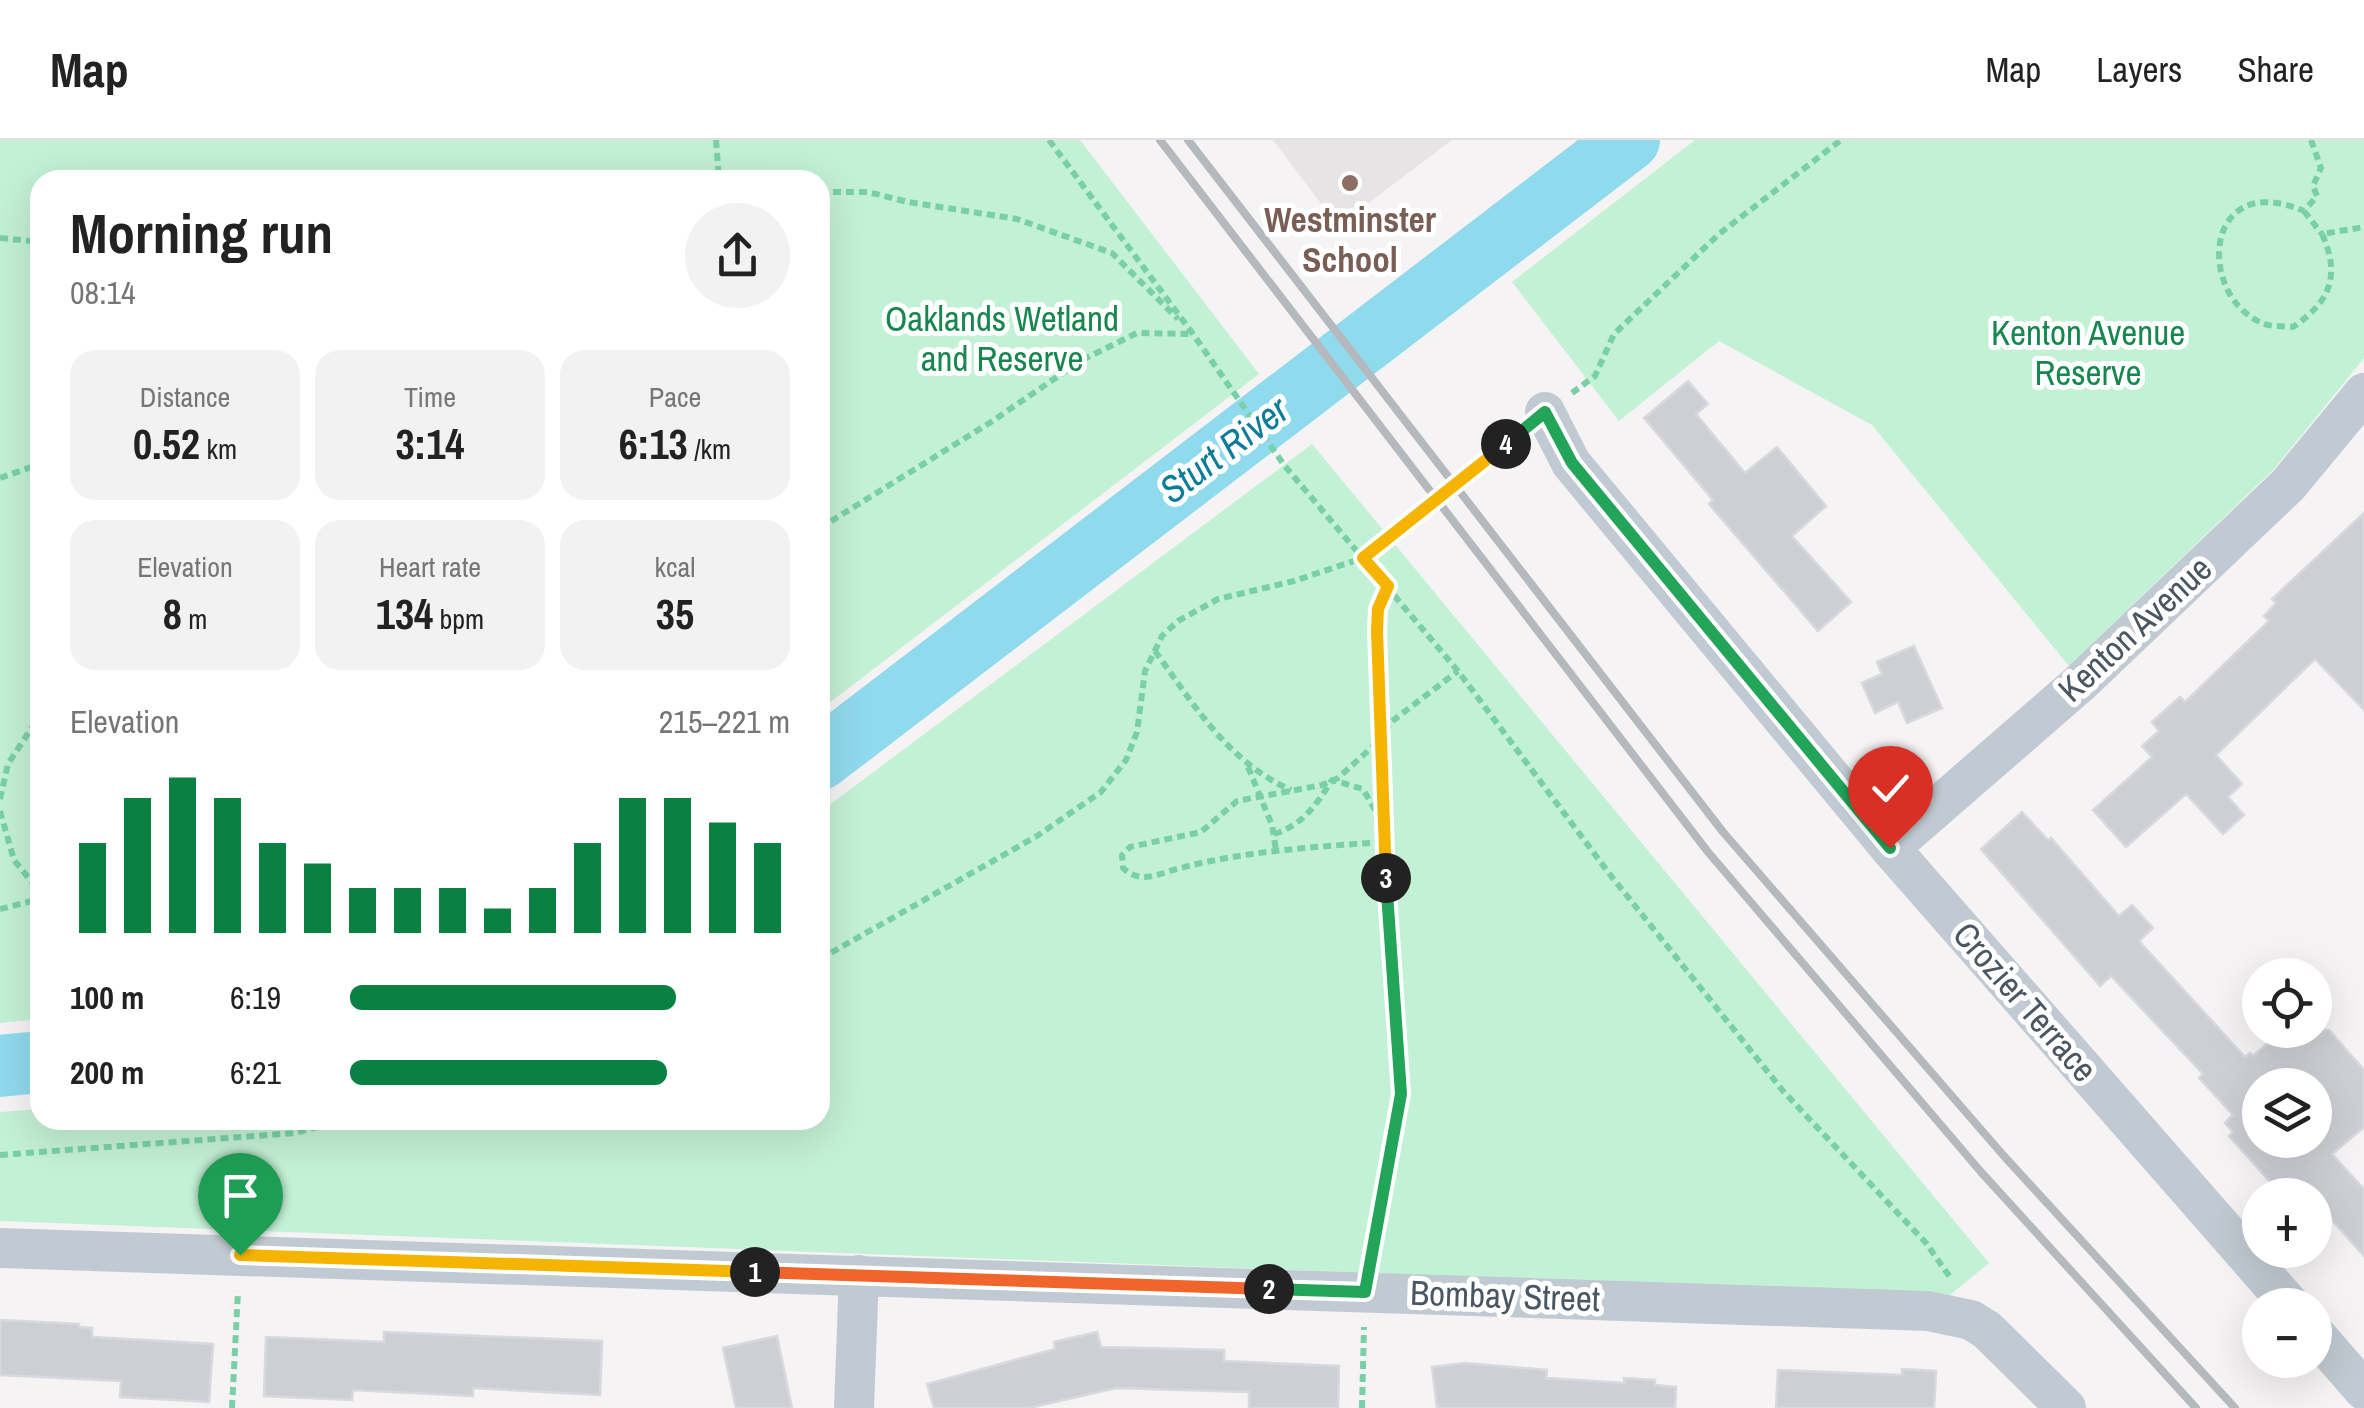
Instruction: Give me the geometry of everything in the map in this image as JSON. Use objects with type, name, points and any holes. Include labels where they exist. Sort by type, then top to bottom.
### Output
[{"type":"street","name":"Kenton Avenue","points":[[1890,848],[2080,683],[2288,485],[2364,393]]},
{"type":"street","name":"Crozier Terrace","points":[[1545,412],[1572,463],[1890,848],[2275,1288]]},
{"type":"street","name":"Bombay Street","points":[[0,1248],[1895,1308],[1949,1314],[1971,1320],[1987,1330]]},
{"type":"street","points":[[854,1408],[859,1275]]},
{"type":"street","points":[[1987,1330],[2066,1408]]},
{"type":"street","points":[[2332,1353],[2364,1390]]},
{"type":"path","points":[[1049,140],[1193,334],[1284,465],[1458,671],[1608,872],[1782,1091],[1926,1243],[1987,1330]]},
{"type":"path","points":[[830,953],[1037,836],[1101,792],[1126,760],[1138,732],[1146,672],[1162,636],[1218,599],[1294,581],[1363,558],[1595,376],[1614,334],[1720,234],[1841,140]]},
{"type":"path","points":[[2304,211],[2317,196],[2313,186],[2322,168],[2312,140]]},
{"type":"path","points":[[717,142],[718,170]]},
{"type":"path","points":[[830,192],[868,192],[1017,219],[1112,253],[1193,334]]},
{"type":"path","points":[[2281,201],[2304,211],[2322,234],[2331,254],[2330,284],[2316,312],[2293,327],[2263,324],[2238,304],[2226,286],[2218,260],[2222,232],[2250,202],[2281,201]]},
{"type":"path","points":[[2322,234],[2364,227]]},
{"type":"path","points":[[0,238],[30,241]]},
{"type":"path","points":[[830,522],[991,422],[1082,360],[1137,334],[1193,334]]},
{"type":"path","points":[[0,478],[30,468]]},
{"type":"path","points":[[1362,1408],[1365,1292],[1401,1094],[1382,825],[1377,631],[1378,609],[1388,586]]},
{"type":"path","points":[[1154,650],[1216,736],[1246,764],[1292,790]]},
{"type":"path","points":[[1274,834],[1294,828],[1312,812],[1332,780],[1380,740],[1392,722],[1458,671]]},
{"type":"path","points":[[0,799],[8,764],[30,730]]},
{"type":"path","points":[[1246,764],[1261,796],[1276,850]]},
{"type":"path","points":[[1382,825],[1363,789],[1332,780],[1237,800],[1202,832],[1130,847],[1122,854],[1123,868],[1132,877],[1142,878],[1276,850],[1384,842]]},
{"type":"path","points":[[0,811],[14,860],[30,882]]},
{"type":"path","points":[[0,910],[30,900]]},
{"type":"path","points":[[0,1155],[296,1130]]},
{"type":"path","points":[[232,1408],[240,1255]]},
{"type":"shaded area","name":"Westminster School","points":[[1273,140],[1452,140],[1338,226]]},
{"type":"green space","name":"Oaklands Wetland and Reserve","points":[[0,140],[1080,140],[1259,374],[830,702],[830,170],[30,170],[30,1020],[0,1023]]},
{"type":"green space","name":"Kenton Avenue Reserve","points":[[1695,140],[2364,140],[2364,358],[2274,469],[2069,666],[1872,425],[1719,341],[1619,421],[1512,282]]},
{"type":"green space","points":[[1312,444],[1989,1263],[1950,1295],[0,1221],[0,1112],[30,1110],[30,1130],[830,1130],[830,805]]},
{"type":"building","points":[[1688,381],[1708,404],[1696,414],[1745,473],[1777,447],[1826,506],[1792,536],[1851,602],[1818,631],[1709,504],[1713,500],[1644,418]]},
{"type":"building","points":[[2364,513],[2364,710],[2315,659],[2216,755],[2242,784],[2228,797],[2244,815],[2223,834],[2186,794],[2126,847],[2093,810],[2152,757],[2142,746],[2159,731],[2152,722],[2180,697],[2185,702],[2269,621],[2264,616],[2276,603],[2272,599]]},
{"type":"building","points":[[1914,646],[1942,708],[1907,723],[1898,702],[1875,713],[1862,683],[1882,674],[1877,662]]},
{"type":"building","points":[[2022,812],[2048,840],[2051,838],[2119,916],[2132,905],[2153,928],[2139,941],[2245,1057],[2262,1048],[2332,1048],[2332,1033],[2364,1070],[2364,1127],[2332,1154],[2332,1068],[2242,1068],[2242,1150],[2229,1136],[2233,1132],[2225,1123],[2233,1115],[2199,1078],[2203,1074],[2111,976],[2100,986],[1981,849]]},
{"type":"building","points":[[2332,1154],[2364,1189],[2364,1256],[2332,1220],[2332,1178],[2267,1178],[2249,1158],[2332,1158]]},
{"type":"building","points":[[0,1320],[79,1324],[92,1328],[92,1337],[213,1344],[209,1402],[120,1397],[121,1381],[0,1375]]},
{"type":"building","points":[[384,1332],[602,1341],[600,1395],[473,1388],[473,1396],[353,1390],[352,1400],[264,1396],[266,1337],[384,1342]]},
{"type":"building","points":[[1097,1332],[1101,1347],[1224,1350],[1224,1361],[1339,1366],[1338,1408],[1249,1408],[1249,1392],[1116,1388],[1029,1408],[934,1408],[927,1384],[1055,1349],[1054,1342]]},
{"type":"building","points":[[777,1336],[792,1408],[736,1408],[723,1348]]},
{"type":"building","points":[[1465,1363],[1547,1370],[1546,1378],[1624,1383],[1624,1378],[1655,1380],[1655,1385],[1676,1387],[1675,1408],[1437,1408],[1432,1367]]},
{"type":"building","points":[[1902,1369],[1936,1371],[1934,1408],[1776,1408],[1778,1370],[1902,1375]]},
{"type":"waterway","name":"Sturt River","points":[[830,751],[1629,140]]},
{"type":"waterway","name":"Sturt River","points":[[0,1066],[30,1063]]},
{"type":"railway","points":[[1160,140],[1708,852],[1981,1172],[2196,1408]]},
{"type":"railway","points":[[1188,140],[1723,832],[2003,1155],[2235,1408]]},
{"type":"place","name":"Westminster School","points":[[1350,183]]},
{"type":"route","points":[[240,1255],[1365,1292],[1401,1094],[1379,750],[1378,609],[1388,586],[1363,558],[1545,412],[1572,463],[1890,848]]}]
